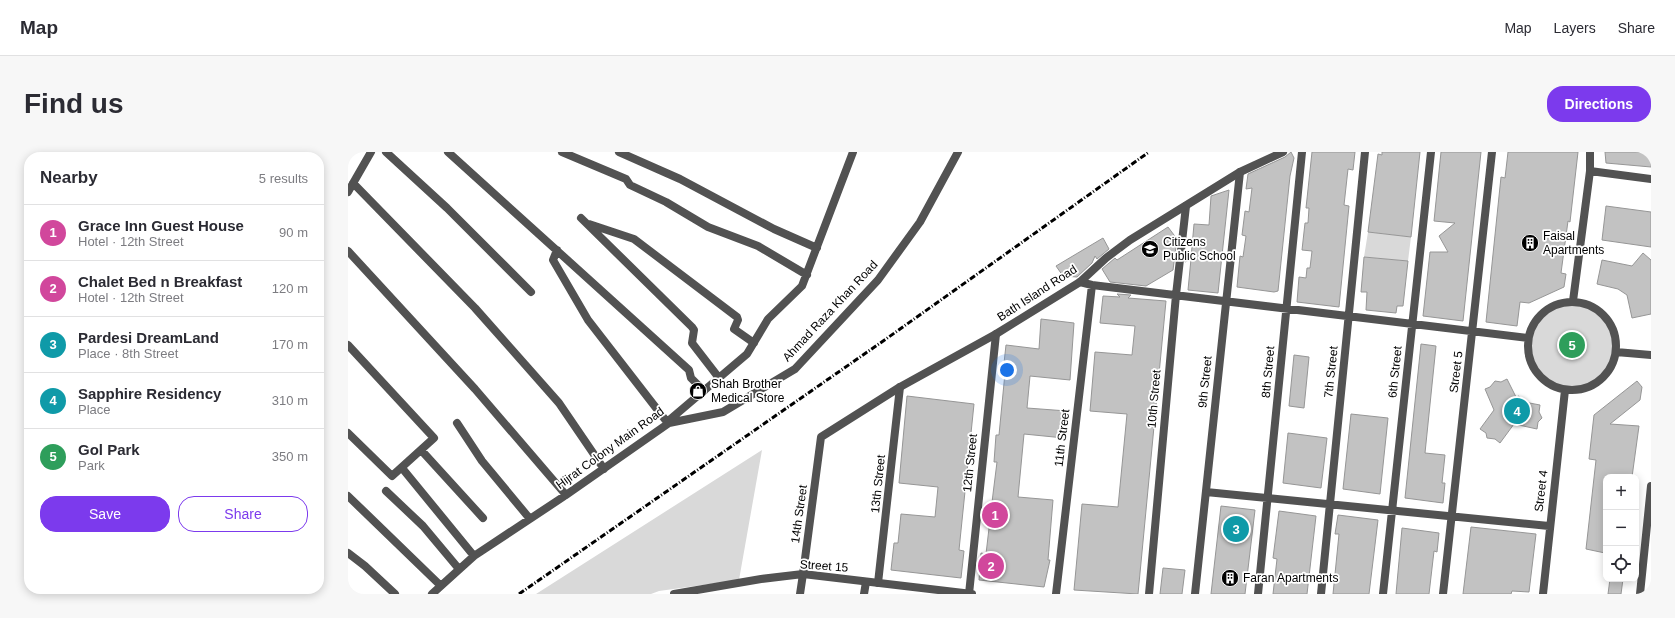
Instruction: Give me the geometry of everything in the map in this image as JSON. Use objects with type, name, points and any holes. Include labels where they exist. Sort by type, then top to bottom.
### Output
[{"type":"street","points":[[348,192],[371,152]]},
{"type":"street","points":[[386,152],[447,208],[531,292]]},
{"type":"street","points":[[448,152],[689,370],[691,378],[704,391]]},
{"type":"street","points":[[562,152],[626,179],[630,185],[666,202],[708,227],[758,246],[807,275]]},
{"type":"street","points":[[619,152],[680,179],[774,228],[817,248]]},
{"type":"street","name":"Hijrat Colony Main Road","points":[[432,594],[474,556],[604,469],[668,422],[747,354],[768,319],[802,286],[853,152]]},
{"type":"street","name":"Ahmad Raza Khan Road","points":[[668,422],[722,412],[795,369],[878,280],[920,222],[958,152]]},
{"type":"street","name":"Bath Island Road","points":[[821,437],[900,387],[996,334],[1080,282],[1106,258],[1130,240],[1240,172],[1283,152]]},
{"type":"street","name":"8th Street","points":[[1258,594],[1302,152]]},
{"type":"street","name":"7th Street","points":[[1321,594],[1365,152]]},
{"type":"street","name":"6th Street","points":[[1383,594],[1431,152]]},
{"type":"street","name":"Street 5","points":[[1443,594],[1492,152]]},
{"type":"street","points":[[1573,302],[1590,172],[1590,152]]},
{"type":"street","name":"9th Street","points":[[1195,594],[1240,172]]},
{"type":"street","points":[[1590,172],[1651,179]]},
{"type":"street","points":[[353,183],[480,314],[558,403],[604,469]]},
{"type":"street","name":"10th Street","points":[[1149,594],[1176,295],[1186,206]]},
{"type":"street","points":[[581,218],[692,327],[694,330],[692,343],[719,378]]},
{"type":"street","points":[[588,224],[634,239],[738,317],[734,329],[754,343]]},
{"type":"street","points":[[557,250],[553,260],[588,320],[668,422]]},
{"type":"street","points":[[348,251],[475,389],[566,495]]},
{"type":"street","points":[[1080,282],[1092,285],[1528,338]]},
{"type":"street","name":"11th Street","points":[[1056,594],[1092,285]]},
{"type":"street","points":[[1573,302],[1587,304],[1600,312],[1610,323],[1615,336],[1616,352],[1612,365],[1604,377],[1593,385],[1579,390],[1565,390],[1551,386],[1539,377],[1531,365],[1527,351],[1528,338],[1534,322],[1544,311],[1558,304],[1573,302]]},
{"type":"street","name":"12th Street","points":[[969,594],[996,334]]},
{"type":"street","points":[[348,345],[434,436],[434,439],[394,476],[390,475],[348,433]]},
{"type":"street","points":[[1616,352],[1651,356]]},
{"type":"street","name":"13th Street","points":[[878,583],[900,387]]},
{"type":"street","name":"Street 4","points":[[1542,594],[1565,390]]},
{"type":"street","points":[[457,423],[482,461],[530,519]]},
{"type":"street","name":"14th Street","points":[[800,594],[821,437]]},
{"type":"street","points":[[421,450],[483,518]]},
{"type":"street","points":[[402,468],[474,556]]},
{"type":"street","points":[[1640,594],[1651,486]]},
{"type":"street","points":[[386,491],[423,526],[459,569]]},
{"type":"street","points":[[1206,492],[1549,526]]},
{"type":"street","points":[[348,496],[441,586]]},
{"type":"street","points":[[348,552],[395,594]]},
{"type":"street","name":"Street 15","points":[[674,594],[761,579],[803,574],[878,583],[922,591],[972,594]]},
{"type":"street","points":[[864,594],[866,582]]},
{"type":"shaded area","points":[[1368,232],[1411,237],[1408,261],[1364,257]]},
{"type":"shaded area","points":[[1563,302],[1581,302],[1597,309],[1609,321],[1616,337],[1616,355],[1609,371],[1597,383],[1581,390],[1563,390],[1547,383],[1535,371],[1528,355],[1528,337],[1535,321],[1547,309]]},
{"type":"shaded area","points":[[762,450],[739,580],[659,591],[651,594],[536,594]]},
{"type":"building","points":[[1291,152],[1294,158],[1290,176],[1278,291],[1274,292],[1237,287],[1240,256],[1243,257],[1246,236],[1242,235],[1245,211],[1249,212],[1252,188],[1246,189],[1248,174],[1285,157]]},
{"type":"building","points":[[1312,152],[1355,152],[1353,170],[1348,169],[1344,205],[1349,206],[1339,307],[1297,302],[1299,277],[1306,278],[1307,268],[1310,268],[1312,251],[1302,250],[1305,223],[1308,223],[1309,208],[1306,208]]},
{"type":"building","points":[[1382,152],[1420,152],[1411,237],[1368,232],[1378,154],[1382,155]]},
{"type":"building","points":[[1441,152],[1481,152],[1463,321],[1423,316],[1430,252],[1448,252],[1439,236],[1455,223],[1434,221]]},
{"type":"building","points":[[1508,152],[1578,152],[1570,222],[1568,221],[1561,273],[1566,274],[1564,287],[1529,303],[1520,302],[1517,326],[1486,322],[1501,177],[1505,178]]},
{"type":"building","points":[[1605,152],[1651,152],[1651,167],[1606,163]]},
{"type":"building","points":[[1229,190],[1218,293],[1188,290],[1191,259],[1185,262],[1186,252],[1191,258],[1194,224],[1209,225],[1211,196]]},
{"type":"building","points":[[1606,206],[1651,212],[1651,247],[1602,240]]},
{"type":"building","points":[[1168,227],[1177,239],[1173,270],[1146,286],[1110,282],[1102,269],[1115,258],[1117,260]]},
{"type":"building","points":[[1103,238],[1109,249],[1097,259],[1095,256],[1092,263],[1077,277],[1063,276],[1056,266]]},
{"type":"building","points":[[1643,253],[1651,260],[1651,314],[1632,318],[1627,295],[1618,289],[1597,284],[1602,260],[1632,266]]},
{"type":"building","points":[[1364,257],[1408,261],[1403,306],[1397,306],[1396,313],[1366,310],[1367,292],[1361,292]]},
{"type":"building","points":[[1117,294],[1131,295],[1128,298],[1166,301],[1138,594],[1074,590],[1082,504],[1118,507],[1127,414],[1090,411],[1095,352],[1132,355],[1135,326],[1100,323],[1103,296],[1120,297]]},
{"type":"building","points":[[1041,319],[1074,323],[1070,380],[1030,376],[1027,408],[1067,411],[1064,438],[1024,434],[1018,497],[1053,500],[1048,560],[1050,560],[1044,587],[979,580],[981,553],[986,554],[997,462],[994,462],[996,435],[999,435],[1006,345],[1039,349]]},
{"type":"building","points":[[1421,344],[1436,346],[1425,453],[1445,455],[1442,483],[1445,483],[1443,503],[1405,498]]},
{"type":"building","points":[[1294,355],[1309,357],[1304,408],[1289,406]]},
{"type":"building","points":[[1507,379],[1516,397],[1519,396],[1519,401],[1540,405],[1539,412],[1542,418],[1538,422],[1537,429],[1514,424],[1500,443],[1495,439],[1487,438],[1486,433],[1480,429],[1494,410],[1485,389],[1490,387],[1495,381],[1501,382]]},
{"type":"building","points":[[1637,381],[1642,387],[1640,400],[1610,424],[1639,426],[1632,474],[1603,474],[1603,553],[1586,549],[1596,460],[1589,459],[1594,415]]},
{"type":"building","points":[[907,396],[974,404],[959,550],[964,551],[961,578],[891,570],[894,543],[898,543],[901,514],[935,517],[938,487],[899,483]]},
{"type":"building","points":[[1351,414],[1388,418],[1380,494],[1343,489]]},
{"type":"building","points":[[1288,433],[1327,438],[1321,488],[1283,483]]},
{"type":"building","points":[[1221,506],[1255,510],[1245,594],[1211,594]]},
{"type":"building","points":[[1279,511],[1316,516],[1307,594],[1273,594],[1277,559],[1273,558]]},
{"type":"building","points":[[1338,515],[1378,520],[1369,594],[1333,594],[1339,534],[1335,534]]},
{"type":"building","points":[[1471,527],[1536,534],[1529,592],[1512,591],[1511,594],[1463,594]]},
{"type":"building","points":[[1402,528],[1439,533],[1437,552],[1434,551],[1429,594],[1396,594]]},
{"type":"building","points":[[1163,568],[1185,570],[1182,594],[1160,594]]},
{"type":"building","points":[[1610,582],[1623,582],[1621,594],[1608,594]]},
{"type":"railway","points":[[519,594],[886,339],[1149,152]]},
{"type":"place","name":"Faisal Apartments","points":[[1530,243]]},
{"type":"place","name":"Citizens Public School","points":[[1150,249]]},
{"type":"place","name":"Gol Park","points":[[1572,345]]},
{"type":"place","name":"Shah Brother Medical Store","points":[[698,391]]},
{"type":"place","name":"Sapphire Residency","points":[[1517,411]]},
{"type":"place","name":"Grace Inn Guest House","points":[[995,515]]},
{"type":"place","name":"Pardesi DreamLand","points":[[1236,529]]},
{"type":"place","name":"Chalet Bed n Breakfast","points":[[991,566]]},
{"type":"place","name":"Faran Apartments","points":[[1230,578]]}]
